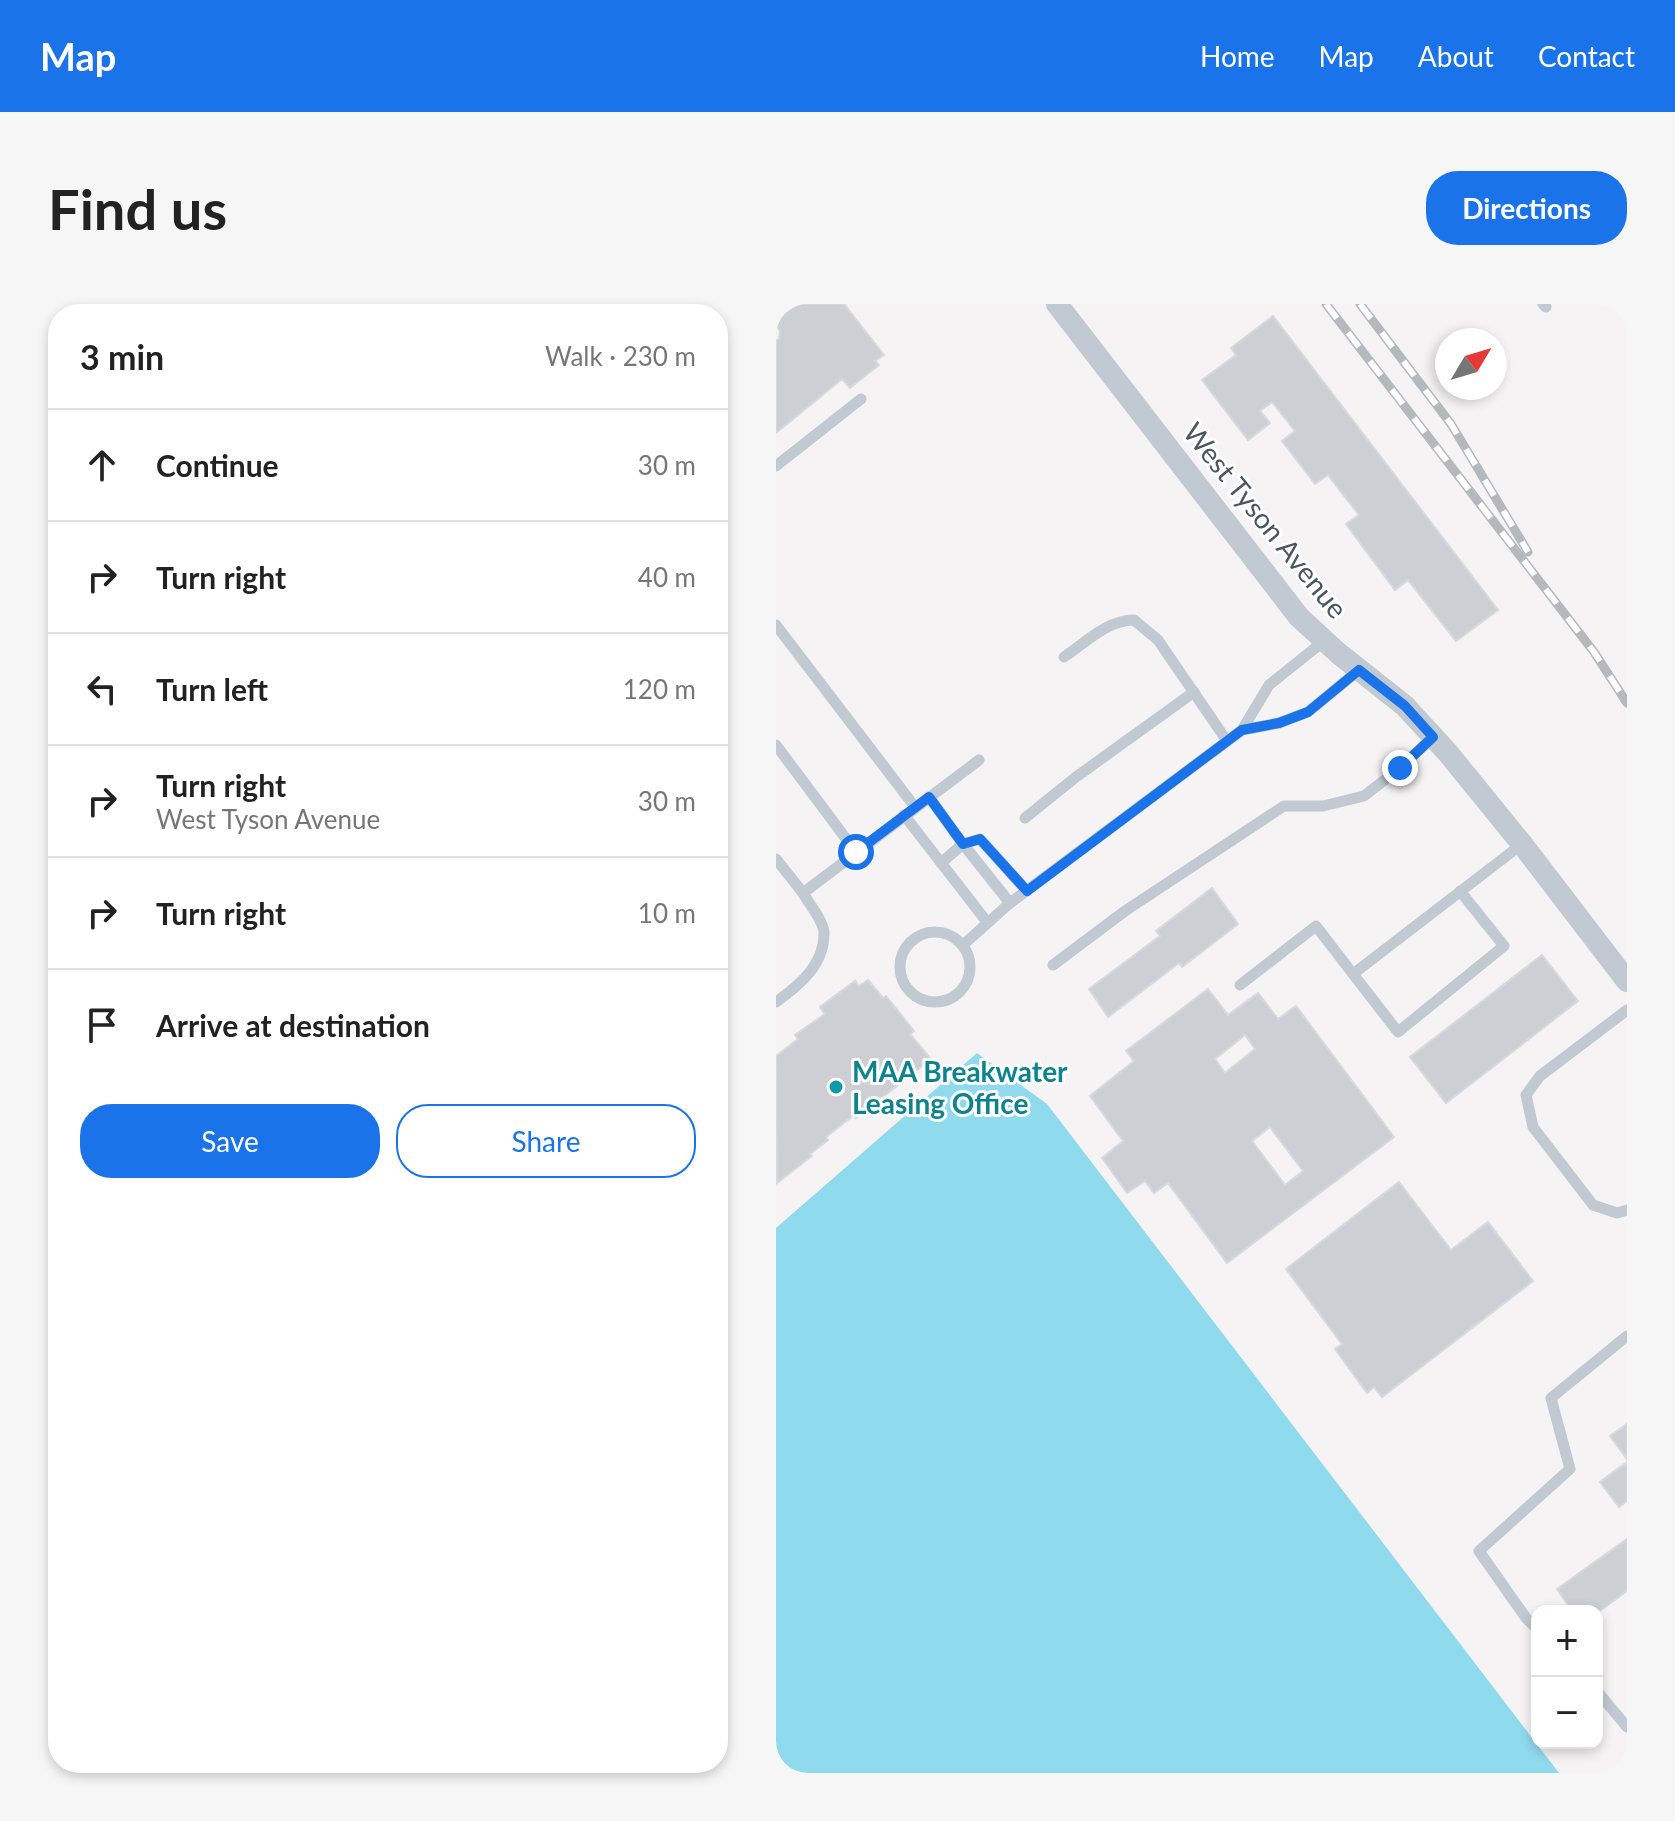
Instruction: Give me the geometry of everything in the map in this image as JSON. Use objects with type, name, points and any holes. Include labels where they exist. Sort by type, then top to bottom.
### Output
[{"type":"street","name":"West Tyson Avenue","points":[[1057,304],[1299,617],[1405,706],[1433,737],[1522,844],[1627,981]]},
{"type":"lane","points":[[776,466],[861,399]]},
{"type":"lane","points":[[1064,657],[1103,629],[1122,620],[1134,620],[1158,640],[1227,741]]},
{"type":"lane","points":[[776,625],[915,807]]},
{"type":"lane","points":[[963,945],[1010,903],[1242,730],[1269,685],[1324,641]]},
{"type":"lane","points":[[1242,730],[1279,723],[1308,712],[1359,670]]},
{"type":"lane","points":[[1025,818],[1096,762],[1194,692]]},
{"type":"lane","points":[[1053,965],[1125,911],[1284,806],[1323,806],[1364,796],[1433,737]]},
{"type":"lane","points":[[776,745],[856,852]]},
{"type":"lane","points":[[803,893],[979,760]]},
{"type":"lane","points":[[929,797],[1010,903]]},
{"type":"lane","points":[[904,815],[987,922]]},
{"type":"lane","points":[[941,863],[963,844],[980,839],[1027,891]]},
{"type":"lane","points":[[1353,974],[1522,844]]},
{"type":"lane","points":[[776,859],[803,893],[824,930],[818,962],[792,991],[776,1002]]},
{"type":"lane","points":[[1240,985],[1316,926],[1398,1032],[1504,946],[1460,891]]},
{"type":"lane","points":[[944,933],[963,945],[970,967],[962,989],[954,996],[943,1001],[920,998],[904,982],[901,959],[912,940],[922,934],[944,933]]},
{"type":"lane","points":[[1627,1010],[1540,1076],[1526,1095],[1533,1127],[1593,1205],[1617,1213],[1627,1210]]},
{"type":"lane","points":[[1531,1623],[1479,1551],[1570,1469],[1551,1398],[1627,1336]]},
{"type":"lane","points":[[1603,1698],[1627,1727]]},
{"type":"water","points":[[977,1053],[1047,1104],[1531,1736],[1531,1749],[1541,1749],[1559,1773],[776,1773],[776,1228]]},
{"type":"building","points":[[776,304],[844,304],[884,355],[875,361],[879,365],[850,388],[842,379],[776,433],[776,341],[780,331],[776,325]]},
{"type":"building","points":[[1273,316],[1498,610],[1456,641],[1408,580],[1395,590],[1346,524],[1359,515],[1328,475],[1315,484],[1282,441],[1295,431],[1272,402],[1260,411],[1270,423],[1248,440],[1202,380],[1236,355],[1231,348]]},
{"type":"building","points":[[1212,888],[1238,924],[1182,967],[1179,963],[1108,1017],[1089,989],[1160,936],[1156,931]]},
{"type":"building","points":[[1542,955],[1578,1001],[1446,1103],[1410,1057]]},
{"type":"building","name":"MAA Breakwater Leasing Office","points":[[868,980],[883,998],[886,996],[914,1031],[910,1034],[931,1059],[856,1118],[854,1115],[826,1137],[828,1140],[810,1154],[812,1156],[777,1183],[776,1056],[798,1039],[795,1035],[825,1014],[820,1007],[855,981],[859,986]]},
{"type":"building","points":[[1208,989],[1228,1015],[1258,993],[1278,1019],[1296,1006],[1394,1137],[1227,1263],[1168,1183],[1154,1193],[1145,1181],[1127,1193],[1102,1158],[1123,1141],[1090,1096],[1134,1061],[1126,1051]],"holes":[[[1245,1035],[1255,1049],[1225,1073],[1215,1059]],[[1270,1127],[1303,1171],[1285,1185],[1252,1141]]]},
{"type":"building","points":[[1399,1182],[1451,1250],[1488,1222],[1533,1281],[1382,1397],[1374,1387],[1367,1393],[1335,1349],[1342,1344],[1286,1269]]},
{"type":"building","points":[[1627,1424],[1627,1459],[1610,1436]]},
{"type":"building","points":[[1627,1462],[1627,1501],[1619,1507],[1600,1482]]},
{"type":"building","points":[[1627,1539],[1627,1591],[1603,1609],[1603,1605],[1568,1605],[1557,1589]]},
{"type":"railway","points":[[1326,304],[1594,652],[1627,703]]},
{"type":"railway","points":[[1360,304],[1451,424],[1528,552]]},
{"type":"place","name":"MAA Breakwater Leasing Office","points":[[836,1087]]},
{"type":"route","points":[[856,852],[929,797],[963,844],[980,839],[1027,891],[1242,730],[1279,723],[1308,712],[1359,670],[1405,706],[1433,737],[1400,768]]}]
